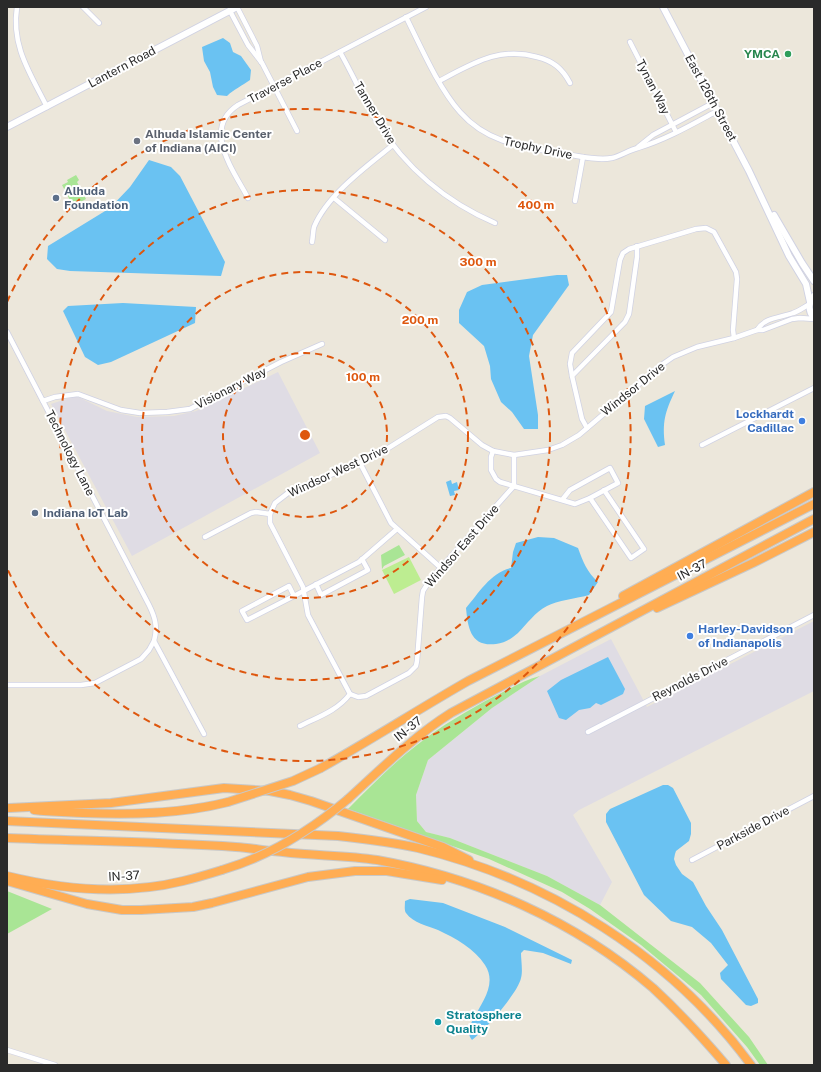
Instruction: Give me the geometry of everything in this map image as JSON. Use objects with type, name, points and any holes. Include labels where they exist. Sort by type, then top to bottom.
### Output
[{"type":"highway","points":[[568,630],[606,606],[814,492]]},
{"type":"highway","name":"IN-37","points":[[8,808],[39,811],[138,814],[178,811],[208,807],[228,802],[293,781],[321,768],[356,748],[443,695],[814,504]]},
{"type":"highway","name":"IN-37","points":[[7,876],[72,888],[114,889],[154,886],[183,881],[251,860],[296,838],[331,813],[404,748],[434,724],[479,697],[814,519]]},
{"type":"highway","points":[[602,632],[703,587],[814,532]]},
{"type":"highway","points":[[8,808],[110,803],[224,788],[270,791],[312,801],[443,847],[484,868],[546,895],[593,921],[665,973],[727,1036],[751,1065]]},
{"type":"highway","points":[[7,821],[338,836],[367,839],[417,848],[484,868]]},
{"type":"highway","points":[[7,838],[231,847],[375,860],[432,872],[478,887],[528,907],[562,926],[618,961],[652,987],[700,1034],[726,1065]]},
{"type":"highway","points":[[7,881],[87,904],[122,910],[141,910],[180,908],[212,903],[322,875],[355,871],[387,871],[457,882],[562,926]]},
{"type":"main road","name":"Lantern Road","points":[[7,127],[237,7]]},
{"type":"main road","name":"East 126th Street","points":[[663,7],[758,188],[814,281]]},
{"type":"main road","name":"East 126th Street","points":[[758,188],[789,256],[806,284],[811,301],[810,312],[814,319]]},
{"type":"street","points":[[18,7],[16,29],[20,50],[26,68],[47,106]]},
{"type":"street","points":[[82,7],[99,23]]},
{"type":"street","points":[[237,7],[257,46],[262,63]]},
{"type":"street","name":"Traverse Place","points":[[248,198],[223,150],[221,139],[221,128],[226,117],[234,108],[426,7]]},
{"type":"street","points":[[230,11],[248,45],[262,63],[297,130]]},
{"type":"street","name":"Trophy Drive","points":[[406,17],[439,81],[459,112],[486,134],[507,143],[583,157],[608,158],[618,156],[636,148],[657,142],[717,111]]},
{"type":"street","name":"Tynan Way","points":[[630,42],[676,132]]},
{"type":"street","name":"Tanner Drive","points":[[340,52],[371,112],[393,145],[416,170],[443,194],[462,206],[495,223]]},
{"type":"street","points":[[439,81],[486,58],[500,54],[515,53],[534,56],[552,62],[563,71],[570,83]]},
{"type":"street","name":"Trophy Drive","points":[[636,148],[653,135],[713,103]]},
{"type":"street","points":[[312,242],[315,225],[334,198],[359,172],[393,145]]},
{"type":"street","points":[[575,201],[583,157]]},
{"type":"street","points":[[334,198],[385,240]]},
{"type":"street","points":[[587,428],[582,419],[572,376],[570,364],[572,354],[611,312],[620,260],[625,251],[637,246],[703,228],[710,229],[714,232],[737,276],[734,338]]},
{"type":"street","points":[[572,376],[625,322],[629,314],[637,246]]},
{"type":"street","name":"Windsor Drive","points":[[756,330],[760,325],[772,318],[793,313],[811,301]]},
{"type":"street","name":"Windsor Drive","points":[[514,455],[542,452],[574,438],[673,357],[697,347],[734,338],[756,330],[763,330],[792,319],[814,319]]},
{"type":"street","name":"Technology Lane","points":[[7,332],[153,613],[157,627],[154,641]]},
{"type":"street","name":"Visionary Way","points":[[43,401],[55,397],[76,394],[120,410],[140,413],[190,409],[281,362],[322,344]]},
{"type":"street","points":[[702,445],[814,388]]},
{"type":"street","name":"Windsor West Drive","points":[[270,514],[275,503],[288,493],[360,463],[382,452],[432,420],[442,416],[450,418],[482,445],[493,451],[514,455]]},
{"type":"street","points":[[493,451],[491,464],[493,475],[500,482],[562,500],[579,504],[618,483],[610,468],[570,490],[562,500]]},
{"type":"street","points":[[514,455],[514,486]]},
{"type":"street","points":[[360,463],[389,519],[441,568]]},
{"type":"street","name":"Windsor East Drive","points":[[350,694],[358,697],[366,696],[413,670],[417,661],[423,591],[426,584],[514,486]]},
{"type":"street","points":[[590,498],[630,558],[644,549],[604,490]]},
{"type":"street","points":[[205,537],[251,513],[256,512],[270,514],[270,523],[304,590],[308,615],[350,694],[341,705],[300,726]]},
{"type":"street","points":[[294,596],[289,586],[242,610],[247,620],[294,596],[362,559],[397,528]]},
{"type":"street","points":[[316,584],[321,594],[368,570],[362,559]]},
{"type":"street","name":"Reynolds Drive","points":[[588,732],[814,615]]},
{"type":"street","points":[[7,685],[81,685],[95,683],[141,659],[149,650],[154,641]]},
{"type":"street","points":[[154,641],[204,734]]},
{"type":"street","name":"Parkside Drive","points":[[692,860],[814,796]]},
{"type":"street","points":[[7,1050],[55,1065]]},
{"type":"shaded area","points":[[278,372],[320,453],[132,556],[51,404],[76,396],[107,411],[137,417],[174,416],[196,411]]},
{"type":"shaded area","points":[[814,621],[814,691],[579,810],[573,815],[612,882],[600,905],[547,876],[450,838],[426,832],[417,821],[416,795],[428,760],[492,708],[540,676],[611,639],[647,707]]},
{"type":"green space","points":[[76,175],[79,180],[77,182],[86,199],[73,206],[62,185]]},
{"type":"green space","points":[[399,545],[405,555],[384,566],[382,569],[381,555]]},
{"type":"green space","points":[[409,557],[421,580],[394,594],[382,570]]},
{"type":"green space","points":[[540,676],[492,708],[428,760],[416,795],[417,821],[426,832],[450,838],[547,876],[600,905],[700,983],[749,1037],[768,1065],[760,1065],[747,1047],[701,995],[641,945],[590,909],[562,892],[489,859],[348,809],[399,760],[436,731],[485,701],[523,682]]},
{"type":"green space","points":[[7,891],[52,909],[7,934]]},
{"type":"water","points":[[223,38],[230,43],[233,52],[241,56],[251,70],[250,80],[232,91],[227,96],[217,95],[213,87],[210,72],[204,61],[202,47]]},
{"type":"water","points":[[149,160],[171,167],[180,176],[225,262],[221,276],[70,271],[57,269],[47,259],[48,246],[110,208],[130,187]]},
{"type":"water","points":[[567,275],[569,285],[533,335],[529,356],[538,415],[538,429],[524,429],[512,412],[501,402],[491,379],[490,366],[484,346],[459,323],[459,310],[467,292],[482,285]]},
{"type":"water","points":[[123,303],[196,307],[195,323],[111,362],[98,365],[85,357],[63,311],[68,306]]},
{"type":"water","points":[[675,391],[665,417],[665,445],[658,447],[644,419],[645,406]]},
{"type":"water","points":[[451,480],[452,484],[457,482],[459,490],[454,491],[455,495],[450,496],[446,482]]},
{"type":"water","points":[[538,537],[554,538],[578,548],[586,566],[598,582],[589,595],[551,604],[543,609],[535,615],[518,633],[508,640],[496,644],[481,643],[472,635],[468,623],[466,608],[491,579],[504,570],[511,568],[516,543]]},
{"type":"water","points":[[608,657],[625,689],[623,694],[601,705],[596,703],[590,708],[579,710],[566,720],[559,718],[547,691],[561,680]]},
{"type":"water","points":[[663,785],[668,785],[673,788],[691,823],[691,834],[689,841],[676,851],[674,859],[676,865],[682,874],[693,882],[706,906],[722,930],[758,999],[758,1003],[751,1006],[746,1005],[721,979],[720,973],[728,965],[711,943],[692,927],[671,921],[644,895],[606,822],[606,814],[610,809]]},
{"type":"water","points":[[410,899],[443,903],[505,927],[572,960],[571,964],[543,953],[524,950],[521,953],[522,972],[519,985],[500,1011],[472,1040],[469,1033],[470,1025],[489,987],[489,976],[485,965],[476,954],[458,940],[438,930],[425,926],[409,916],[405,910],[405,901]]},
{"type":"place","name":"YMCA","points":[[788,54]]},
{"type":"place","name":"Alhuda Islamic Center of Indiana (AICI)","points":[[137,141]]},
{"type":"place","name":"Alhuda Foundation","points":[[56,198]]},
{"type":"place","name":"Lockhardt Cadillac","points":[[802,421]]},
{"type":"place","name":"Indiana IoT Lab","points":[[35,513]]},
{"type":"place","name":"Harley-Davidson of Indianapolis","points":[[690,636]]},
{"type":"place","name":"Stratosphere Quality","points":[[438,1022]]}]
